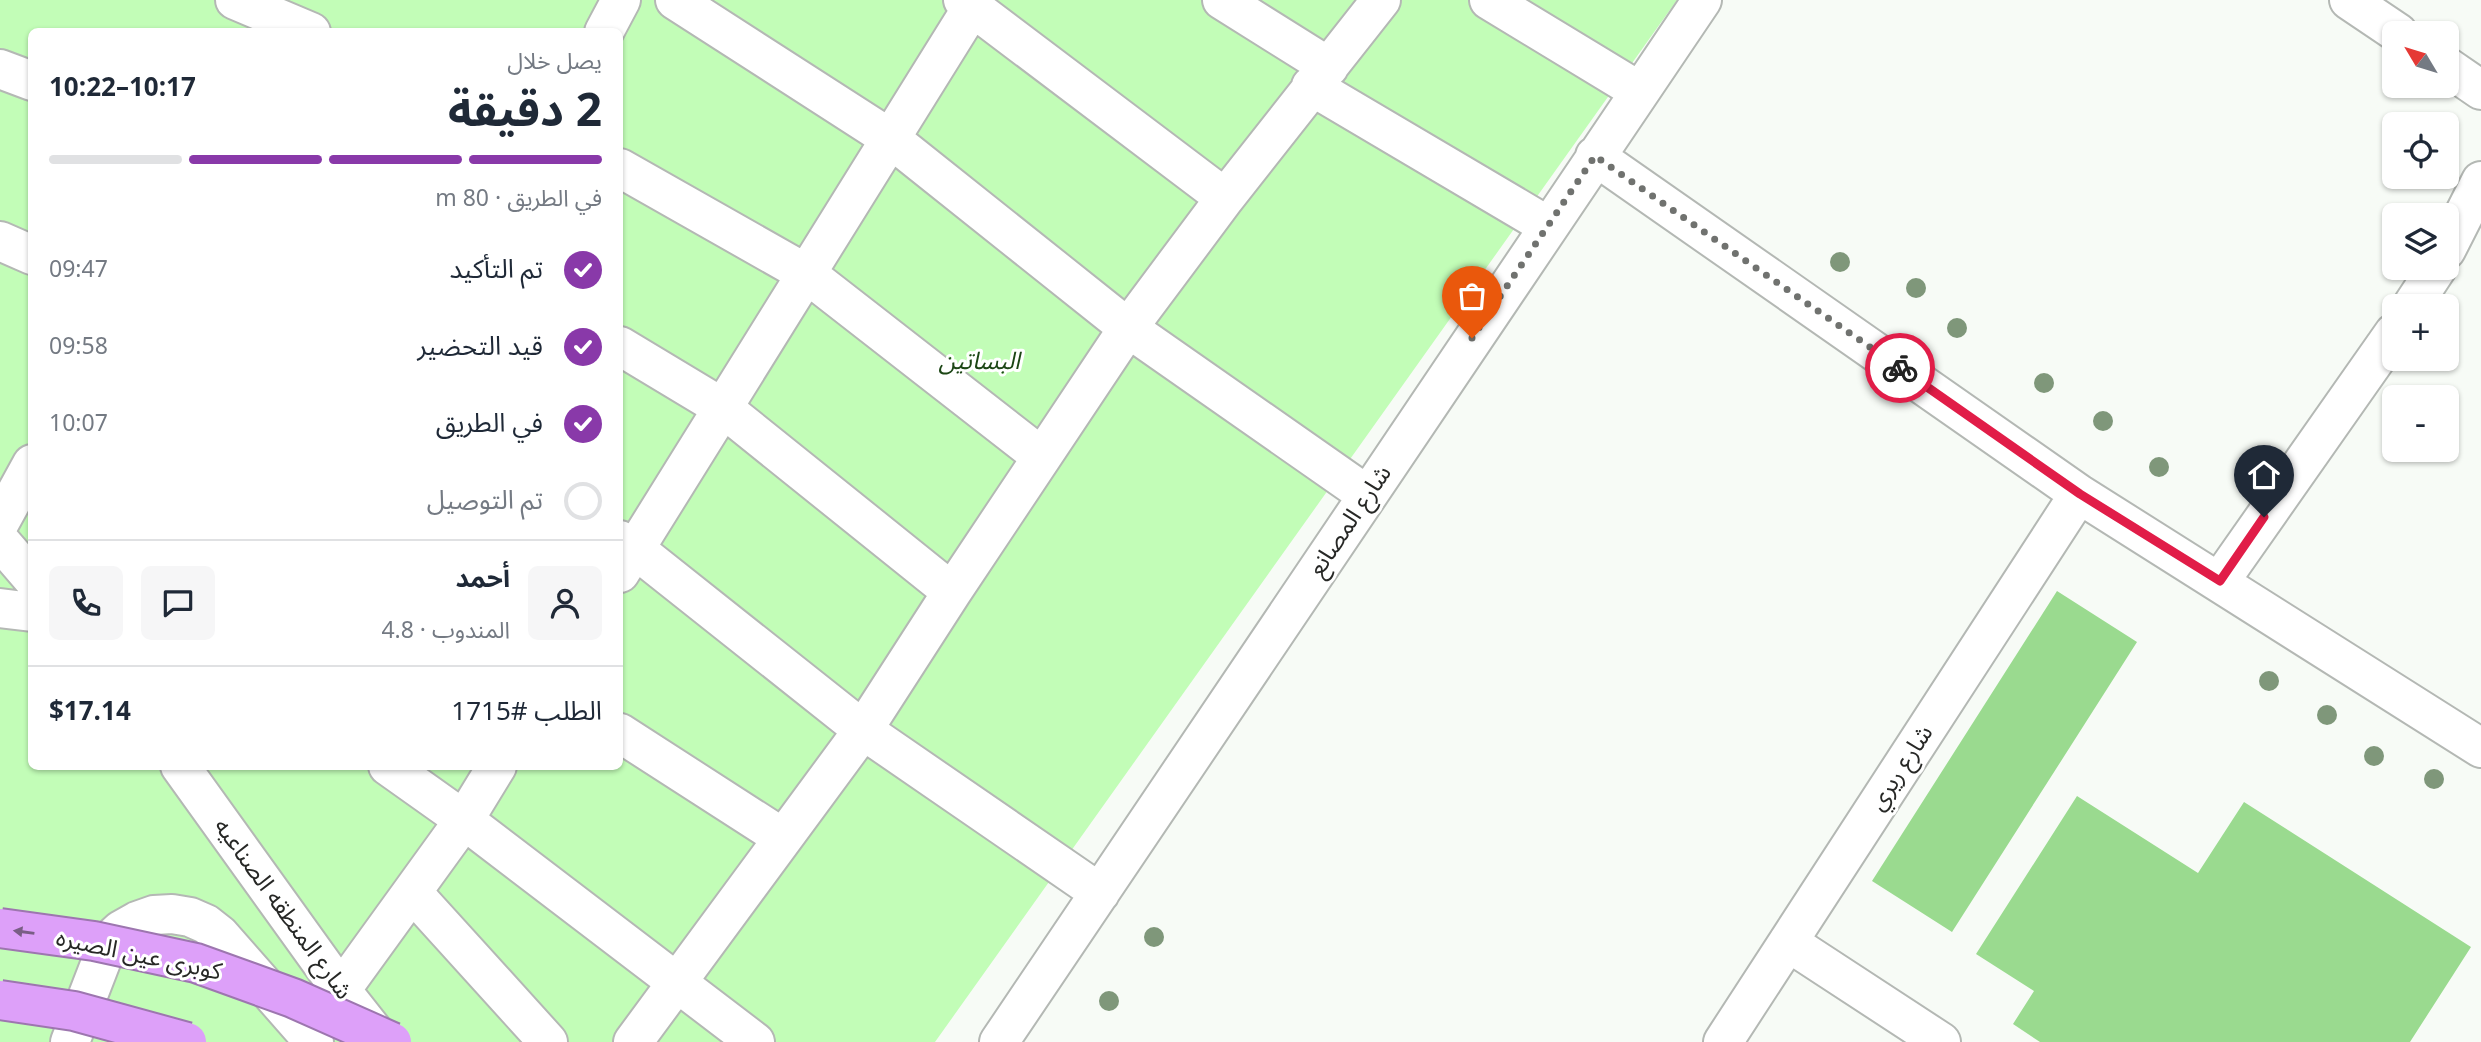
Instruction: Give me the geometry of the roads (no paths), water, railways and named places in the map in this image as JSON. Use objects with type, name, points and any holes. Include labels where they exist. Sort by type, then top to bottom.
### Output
[{"type":"highway","name":"كوبرى عين الصيره","points":[[0,928],[94,941],[197,962],[293,998],[392,1042]]},
{"type":"highway","points":[[0,1000],[74,1011],[187,1042]]},
{"type":"street","points":[[675,0],[891,139],[1128,328],[1367,495]]},
{"type":"street","points":[[1222,0],[1320,77],[1548,226]]},
{"type":"street","points":[[633,1042],[863,730],[1128,328],[1224,198],[1381,0]]},
{"type":"street","points":[[1489,0],[1639,91]]},
{"type":"street","name":"شارع المصانع","points":[[999,1042],[1702,0]]},
{"type":"street","points":[[2349,0],[2382,22]]},
{"type":"street","points":[[1100,893],[863,730],[625,554],[723,408],[807,274],[891,139],[968,3],[1224,198]]},
{"type":"street","points":[[258,11],[301,28]]},
{"type":"street","points":[[0,69],[28,80]]},
{"type":"street","points":[[2459,75],[2481,90]]},
{"type":"street","points":[[1595,156],[2080,494],[2481,748]]},
{"type":"street","points":[[623,169],[807,274],[1042,457]]},
{"type":"street","points":[[2459,224],[2481,181]]},
{"type":"street","points":[[0,241],[28,253]]},
{"type":"street","points":[[623,348],[723,408],[952,592]]},
{"type":"street","points":[[2220,581],[2382,350]]},
{"type":"street","points":[[0,522],[28,471]]},
{"type":"street","name":"شارع ريري","points":[[1723,1042],[2080,494]]},
{"type":"street","points":[[0,541],[28,573]]},
{"type":"street","points":[[0,608],[28,612]]},
{"type":"street","points":[[623,735],[783,838]]},
{"type":"street","name":"شارع المنطقه الصناعيه","points":[[186,770],[341,990],[382,1042]]},
{"type":"street","points":[[394,770],[464,820],[755,1042]]},
{"type":"street","points":[[70,1042],[109,941],[137,921],[154,915],[172,914],[190,917],[206,924],[220,935],[311,1039],[341,990],[464,820],[495,770]]},
{"type":"street","points":[[412,892],[548,1042]]},
{"type":"street","points":[[1788,942],[1941,1042]]},
{"type":"park label","name":"البساتين","points":[[979,361]]}]
